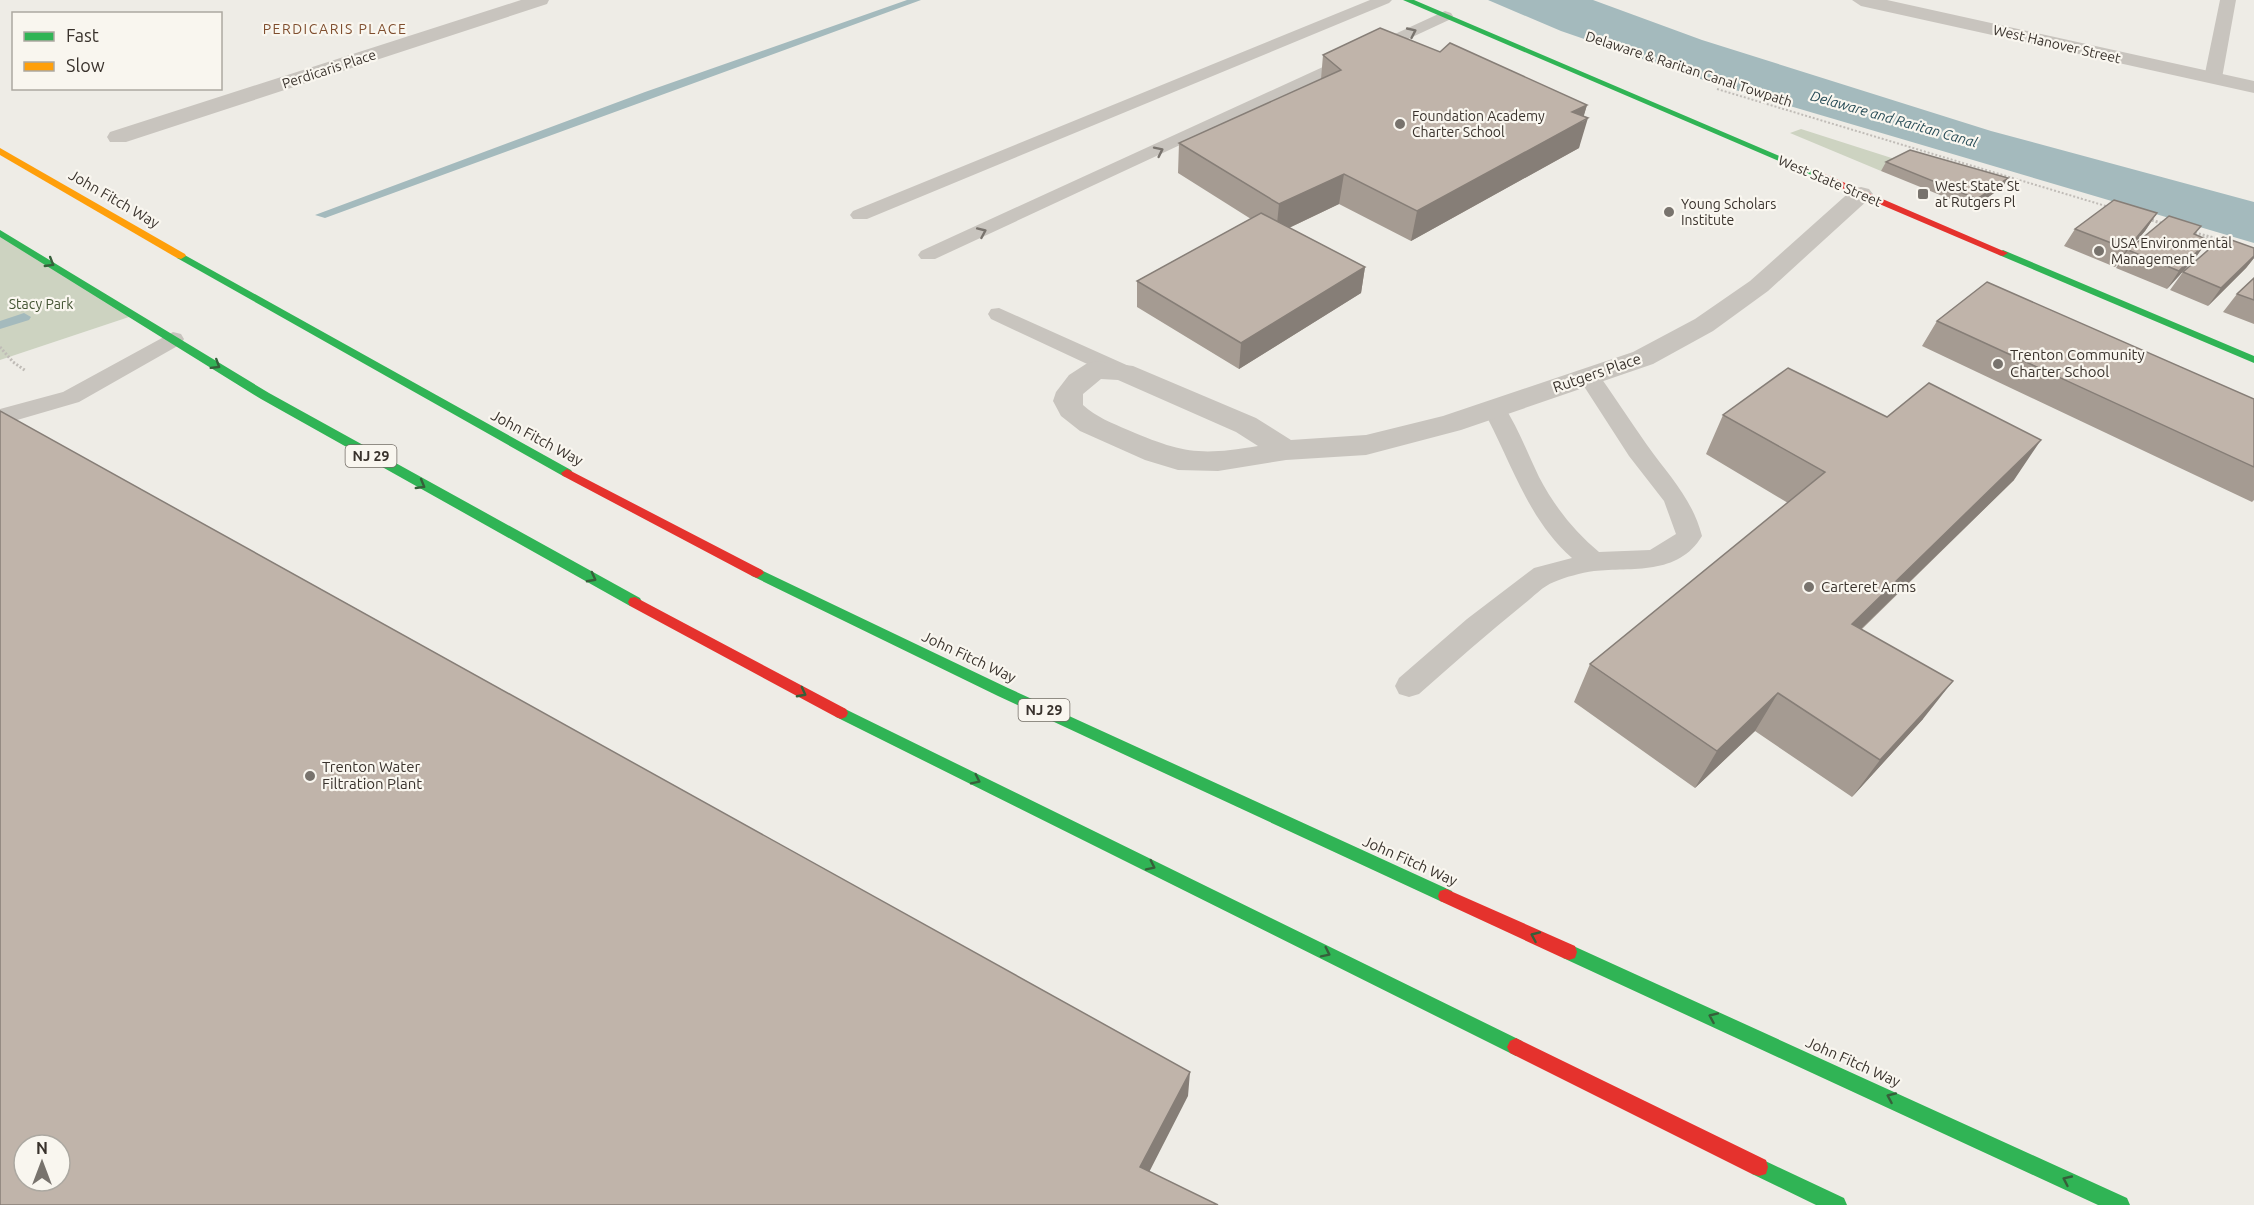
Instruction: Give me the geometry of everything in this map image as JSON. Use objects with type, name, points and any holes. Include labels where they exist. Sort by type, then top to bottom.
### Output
[{"type":"main road","name":"West State Street","points":[[1407,0],[2254,360]]},
{"type":"main road","name":"John Fitch Way","points":[[0,151],[358,360],[645,516],[843,616],[1211,789],[1918,1109],[2120,1205]]},
{"type":"main road","name":"NJ 29","points":[[0,233],[265,396],[413,480],[815,700],[1837,1205]]},
{"type":"street","name":"Perdicaris Place","points":[[118,137],[540,0]]},
{"type":"street","name":"West Hanover Street","points":[[1861,0],[2254,87]]},
{"type":"street","name":"Rutgers Place","points":[[1286,450],[1246,425],[1123,372],[1096,370],[1072,387],[1067,400],[1073,414],[1081,421],[1177,460],[1210,462],[1286,450],[1366,446],[1494,408],[1643,358],[1704,325],[1759,286],[1861,194]]},
{"type":"lane","points":[[860,215],[1384,0]]},
{"type":"lane","points":[[2213,78],[2228,0]]},
{"type":"lane","points":[[928,255],[1092,183],[1445,16]]},
{"type":"lane","points":[[999,315],[1123,372]]},
{"type":"lane","points":[[0,417],[71,397],[173,339]]},
{"type":"lane","points":[[1409,686],[1477,626],[1543,575],[1593,562],[1655,560],[1676,549],[1689,536],[1685,512],[1672,489],[1640,452],[1589,377]]},
{"type":"lane","points":[[1494,408],[1512,438],[1527,477],[1554,522],[1571,543],[1593,562]]},
{"type":"path","name":"Delaware & Raritan Canal Towpath","points":[[1708,87],[2119,210]]},
{"type":"path","points":[[2142,217],[2165,224]]},
{"type":"path","points":[[2187,230],[2232,243]]},
{"type":"green space","points":[[1801,129],[1901,161],[1881,171],[1790,133]]},
{"type":"green space","name":"Stacy Park","points":[[0,233],[135,315],[0,360]]},
{"type":"water","name":"Delaware and Raritan Canal","points":[[1488,0],[1593,0],[1702,40],[1991,131],[2254,202],[2254,243],[1715,84],[1561,31]]},
{"type":"building","points":[[1380,28],[1440,52],[1450,43],[1587,105],[1572,112],[1588,118],[1417,211],[1344,174],[1279,204],[1179,143],[1341,70],[1323,55]]},
{"type":"building","points":[[1910,150],[2008,178],[1977,199],[1886,162]]},
{"type":"building","points":[[2114,200],[2157,213],[2127,249],[2075,229]]},
{"type":"building","points":[[1261,213],[1365,267],[1241,343],[1137,281]]},
{"type":"building","points":[[2169,216],[2201,226],[2194,234],[2208,240],[2179,271],[2128,250]]},
{"type":"building","points":[[2223,237],[2254,248],[2254,256],[2221,288],[2183,272]]},
{"type":"building","points":[[2254,278],[2254,300],[2237,294]]},
{"type":"building","points":[[1987,282],[2254,399],[2254,467],[1937,321]]},
{"type":"building","name":"Carteret Arms","points":[[1788,368],[1887,417],[1929,383],[2041,440],[1852,624],[1953,681],[1880,760],[1778,693],[1717,751],[1590,664],[1825,472],[1723,415]]},
{"type":"building","name":"Trenton Water Filtration Plant","points":[[0,411],[1190,1072],[1140,1167],[1218,1205],[0,1205]]},
{"type":"waterway","points":[[321,215],[649,94],[916,0]]},
{"type":"waterway","points":[[0,325],[24,317]]},
{"type":"traffic: fast","points":[[1407,0],[1819,175]]},
{"type":"traffic: fast","points":[[0,233],[265,396],[635,602]]},
{"type":"traffic: fast","points":[[2003,253],[2254,360]]},
{"type":"traffic: fast","points":[[181,256],[567,473]]},
{"type":"traffic: fast","points":[[757,573],[1003,692],[1446,896]]},
{"type":"traffic: fast","points":[[841,713],[1516,1047]]},
{"type":"traffic: fast","points":[[1569,952],[2120,1205]]},
{"type":"traffic: fast","points":[[1759,1167],[1837,1205]]},
{"type":"traffic: slow","points":[[0,151],[181,256]]},
{"type":"traffic: jam","points":[[1819,175],[2003,253]]},
{"type":"traffic: jam","points":[[567,473],[757,573]]},
{"type":"traffic: jam","points":[[635,602],[841,713]]},
{"type":"traffic: jam","points":[[1446,896],[1569,952]]},
{"type":"traffic: jam","points":[[1516,1047],[1759,1167]]},
{"type":"place","name":"Foundation Academy Charter School","points":[[1400,124]]},
{"type":"place","name":"West State St at Rutgers Pl","points":[[1923,194]]},
{"type":"place","name":"Young Scholars Institute","points":[[1669,212]]},
{"type":"place","name":"USA Environmental Management","points":[[2099,251]]},
{"type":"place","name":"Trenton Community Charter School","points":[[1998,364]]},
{"type":"place","name":"Carteret Arms","points":[[1809,587]]},
{"type":"place","name":"Trenton Water Filtration Plant","points":[[310,776]]},
{"type":"district","name":"PERDICARIS PLACE","points":[[335,29]]}]
